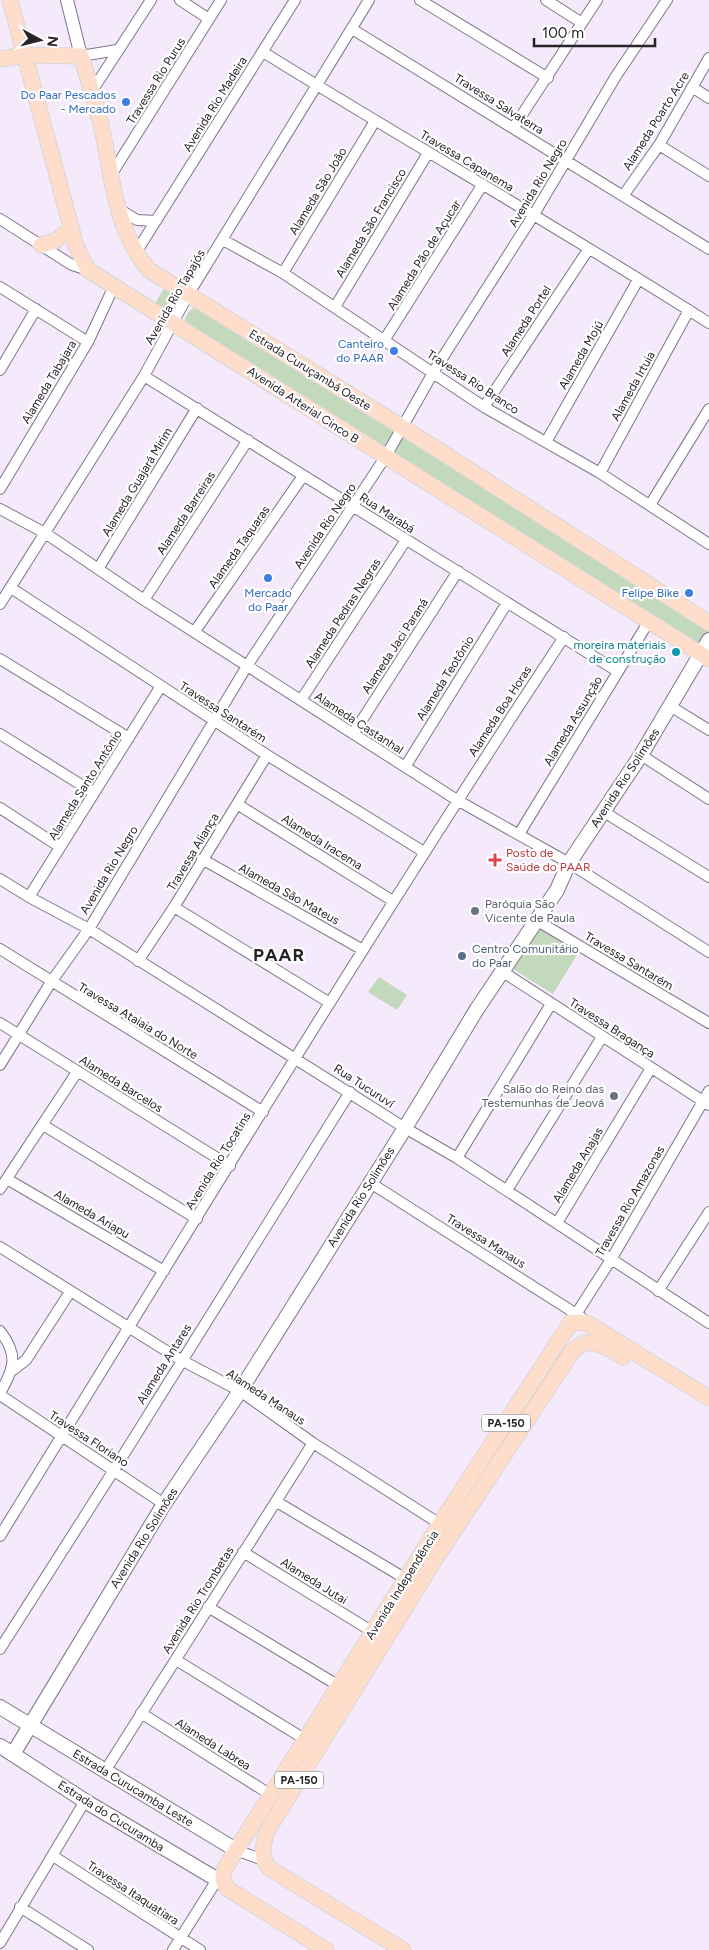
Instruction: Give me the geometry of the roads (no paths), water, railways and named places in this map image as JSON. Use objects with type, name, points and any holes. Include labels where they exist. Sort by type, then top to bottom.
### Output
[{"type":"main road","points":[[10,0],[76,246],[88,270]]},
{"type":"main road","points":[[0,49],[26,55]]},
{"type":"main road","points":[[0,59],[26,55],[81,56]]},
{"type":"main road","name":"Estrada Curuçambá Oeste","points":[[81,56],[92,91],[122,227],[135,254],[149,270],[402,427],[709,623]]},
{"type":"main road","points":[[41,245],[55,241],[71,228]]},
{"type":"main road","name":"Avenida Arterial Cinco B","points":[[88,270],[705,656]]},
{"type":"main road","name":"Avenida Rio Solimões","points":[[13,1754],[164,1504],[240,1391],[369,1182],[405,1128],[471,1017],[557,890],[569,863],[641,755],[670,706],[705,656],[709,640]]},
{"type":"main road","points":[[579,1320],[709,1398]]},
{"type":"main road","name":"Avenida Independência","points":[[221,1877],[440,1524],[579,1320]]},
{"type":"main road","name":"Avenida Independência","points":[[263,1860],[266,1831],[434,1561],[577,1345],[591,1342],[609,1349],[709,1409]]},
{"type":"main road","points":[[434,1561],[442,1534],[440,1524]]},
{"type":"main road","points":[[0,1707],[30,1726]]},
{"type":"main road","name":"Estrada Curucamba Leste","points":[[30,1726],[236,1850]]},
{"type":"main road","name":"Estrada do Cucuramba","points":[[0,1746],[85,1801],[221,1877]]},
{"type":"main road","points":[[263,1860],[278,1874],[403,1950]]},
{"type":"main road","points":[[221,1877],[228,1890],[326,1950]]},
{"type":"street","points":[[67,0],[81,56],[117,50]]},
{"type":"street","points":[[92,91],[151,0]]},
{"type":"street","points":[[180,0],[209,19]]},
{"type":"street","name":"Travessa Rio Purus","points":[[111,175],[221,0]]},
{"type":"street","name":"Avenida Rio Madeira","points":[[135,254],[296,0]]},
{"type":"street","name":"Avenida Rio Tapajós","points":[[0,604],[144,376],[188,295],[369,0]]},
{"type":"street","points":[[420,0],[548,78]]},
{"type":"street","points":[[546,0],[582,23]]},
{"type":"street","points":[[514,127],[548,78],[597,0]]},
{"type":"street","name":"Avenida Rio Negro","points":[[0,1065],[50,982],[89,928],[247,666],[385,457],[434,372],[533,216],[616,76],[667,0]]},
{"type":"street","name":"Travessa Salvaterra","points":[[352,29],[709,248]]},
{"type":"street","name":"Travessa Capanema","points":[[263,52],[709,323]]},
{"type":"street","name":"Alameda Poarto Acre","points":[[623,196],[659,145],[709,58]]},
{"type":"street","points":[[692,87],[709,98]]},
{"type":"street","name":"Alameda São João","points":[[283,273],[375,121]]},
{"type":"street","points":[[659,145],[709,176]]},
{"type":"street","name":"Alameda São Francisco","points":[[335,306],[428,153]]},
{"type":"street","name":"Alameda Pão de Açucar","points":[[385,340],[483,184]]},
{"type":"street","points":[[118,209],[137,220],[156,221]]},
{"type":"street","points":[[0,219],[72,265],[88,270]]},
{"type":"street","name":"Travessa Rio Branco","points":[[223,240],[283,273],[335,306],[484,407],[600,473],[707,539]]},
{"type":"street","name":"Alameda Portel","points":[[484,407],[588,250]]},
{"type":"street","name":"Alameda Mojú","points":[[546,442],[638,280]]},
{"type":"street","name":"Alameda Tabajara","points":[[0,489],[88,342],[114,286]]},
{"type":"street","points":[[0,287],[88,342]]},
{"type":"street","points":[[2,364],[36,310]]},
{"type":"street","name":"Alameda Irtuia","points":[[600,473],[689,310]]},
{"type":"street","name":"Rua Marabá","points":[[144,376],[617,671]]},
{"type":"street","name":"Alameda Guajará Mirim","points":[[98,569],[197,408]]},
{"type":"street","points":[[650,505],[709,409]]},
{"type":"street","name":"Alameda Barreiras","points":[[144,600],[248,440]]},
{"type":"street","name":"Alameda Taquaras","points":[[196,631],[303,476]]},
{"type":"street","name":"Alameda Castanhal","points":[[0,510],[45,533],[144,600],[196,631],[247,666],[457,800],[569,863],[709,952]]},
{"type":"street","name":"Alameda Pedras Negras","points":[[301,700],[406,540]]},
{"type":"street","name":"Alameda Jaci Paraná","points":[[353,734],[458,572]]},
{"type":"street","name":"Travessa Santarém","points":[[6,592],[161,686],[267,755],[424,852]]},
{"type":"street","name":"Alameda Teotônio","points":[[405,767],[507,603]]},
{"type":"street","name":"Alameda Assunção","points":[[519,834],[649,621]]},
{"type":"street","name":"Alameda Boa Horas","points":[[457,800],[564,637]]},
{"type":"street","points":[[0,659],[129,738]]},
{"type":"street","name":"Alameda Santo Antônio","points":[[29,897],[161,686]]},
{"type":"street","points":[[670,706],[709,730]]},
{"type":"street","points":[[0,734],[94,793]]},
{"type":"street","name":"Travessa Aliança","points":[[138,961],[174,908],[202,859],[267,755]]},
{"type":"street","points":[[641,755],[709,800]]},
{"type":"street","name":"Avenida Rio Tocatins","points":[[0,1536],[127,1327],[197,1219],[457,800]]},
{"type":"street","name":"Alameda Iracema","points":[[237,804],[393,901]]},
{"type":"street","points":[[0,808],[60,847]]},
{"type":"street","points":[[604,812],[709,877]]},
{"type":"street","name":"Alameda São Mateus","points":[[202,859],[363,950]]},
{"type":"street","name":"Rua Tucuruví","points":[[0,879],[29,897],[89,928],[138,961],[296,1058],[405,1128],[457,1158],[709,1323]]},
{"type":"street","points":[[174,908],[330,1003]]},
{"type":"street","name":"Travessa Santarém","points":[[536,920],[709,1023]]},
{"type":"street","name":"Travessa Ataiaia do Norte","points":[[0,949],[50,982],[263,1112]]},
{"type":"street","name":"Travessa Bragança","points":[[503,972],[706,1103]]},
{"type":"street","points":[[457,1158],[551,1004]]},
{"type":"street","name":"Alameda Barcelos","points":[[0,1023],[230,1166]]},
{"type":"street","points":[[507,1190],[602,1037]]},
{"type":"street","name":"Alameda Anajas","points":[[557,1223],[651,1068]]},
{"type":"street","points":[[0,1189],[77,1072]]},
{"type":"street","name":"Travessa Rio Amazonas","points":[[579,1320],[612,1258],[706,1103],[709,1091]]},
{"type":"street","name":"Alameda Antares","points":[[0,1648],[114,1470],[350,1092]]},
{"type":"street","points":[[43,1125],[197,1219]]},
{"type":"street","name":"Alameda Ariapu","points":[[7,1179],[164,1271]]},
{"type":"street","name":"Travessa Manaus","points":[[369,1182],[579,1320]]},
{"type":"street","points":[[658,1291],[709,1212]]},
{"type":"street","name":"Alameda Manaus","points":[[0,1247],[181,1360],[240,1391],[313,1443],[440,1524]]},
{"type":"street","points":[[0,1394],[13,1370],[26,1360],[70,1292]]},
{"type":"street","points":[[0,1331],[10,1351],[13,1370]]},
{"type":"street","name":"Travessa Floriano","points":[[0,1394],[61,1437],[164,1504]]},
{"type":"street","name":"Avenida Rio Trombetas","points":[[105,1771],[313,1443]]},
{"type":"street","points":[[277,1502],[406,1578]]},
{"type":"street","name":"Alameda Jutai","points":[[243,1552],[373,1632]]},
{"type":"street","points":[[208,1607],[339,1686]]},
{"type":"street","points":[[176,1660],[306,1740]]},
{"type":"street","name":"Alameda Labrea","points":[[141,1713],[271,1795]]},
{"type":"street","points":[[0,1943],[85,1801]]},
{"type":"street","points":[[236,1850],[263,1860]]},
{"type":"street","name":"Travessa Itaquatiara","points":[[53,1856],[200,1950]]},
{"type":"street","points":[[173,1950],[221,1877]]},
{"type":"street","points":[[20,1907],[88,1950]]},
{"type":"place","name":"Do Paar Pescados - Mercado","points":[[126,102]]},
{"type":"place","name":"Canteiro do PAAR","points":[[394,351]]},
{"type":"place","name":"Mercado do Paar","points":[[268,578]]},
{"type":"place","name":"Felipe Bike","points":[[689,593]]},
{"type":"place","name":"moreira materiais de construção","points":[[676,652]]},
{"type":"place","name":"Posto de Saúde do PAAR","points":[[495,860]]},
{"type":"place","name":"Paróquia São Vicente de Paula","points":[[475,911]]},
{"type":"place","name":"Centro Comunitário do Paar","points":[[462,956]]},
{"type":"place","name":"Salão do Reino das Testemunhas de Jeová","points":[[614,1096]]},
{"type":"district","name":"PAAR","points":[[279,955]]}]
